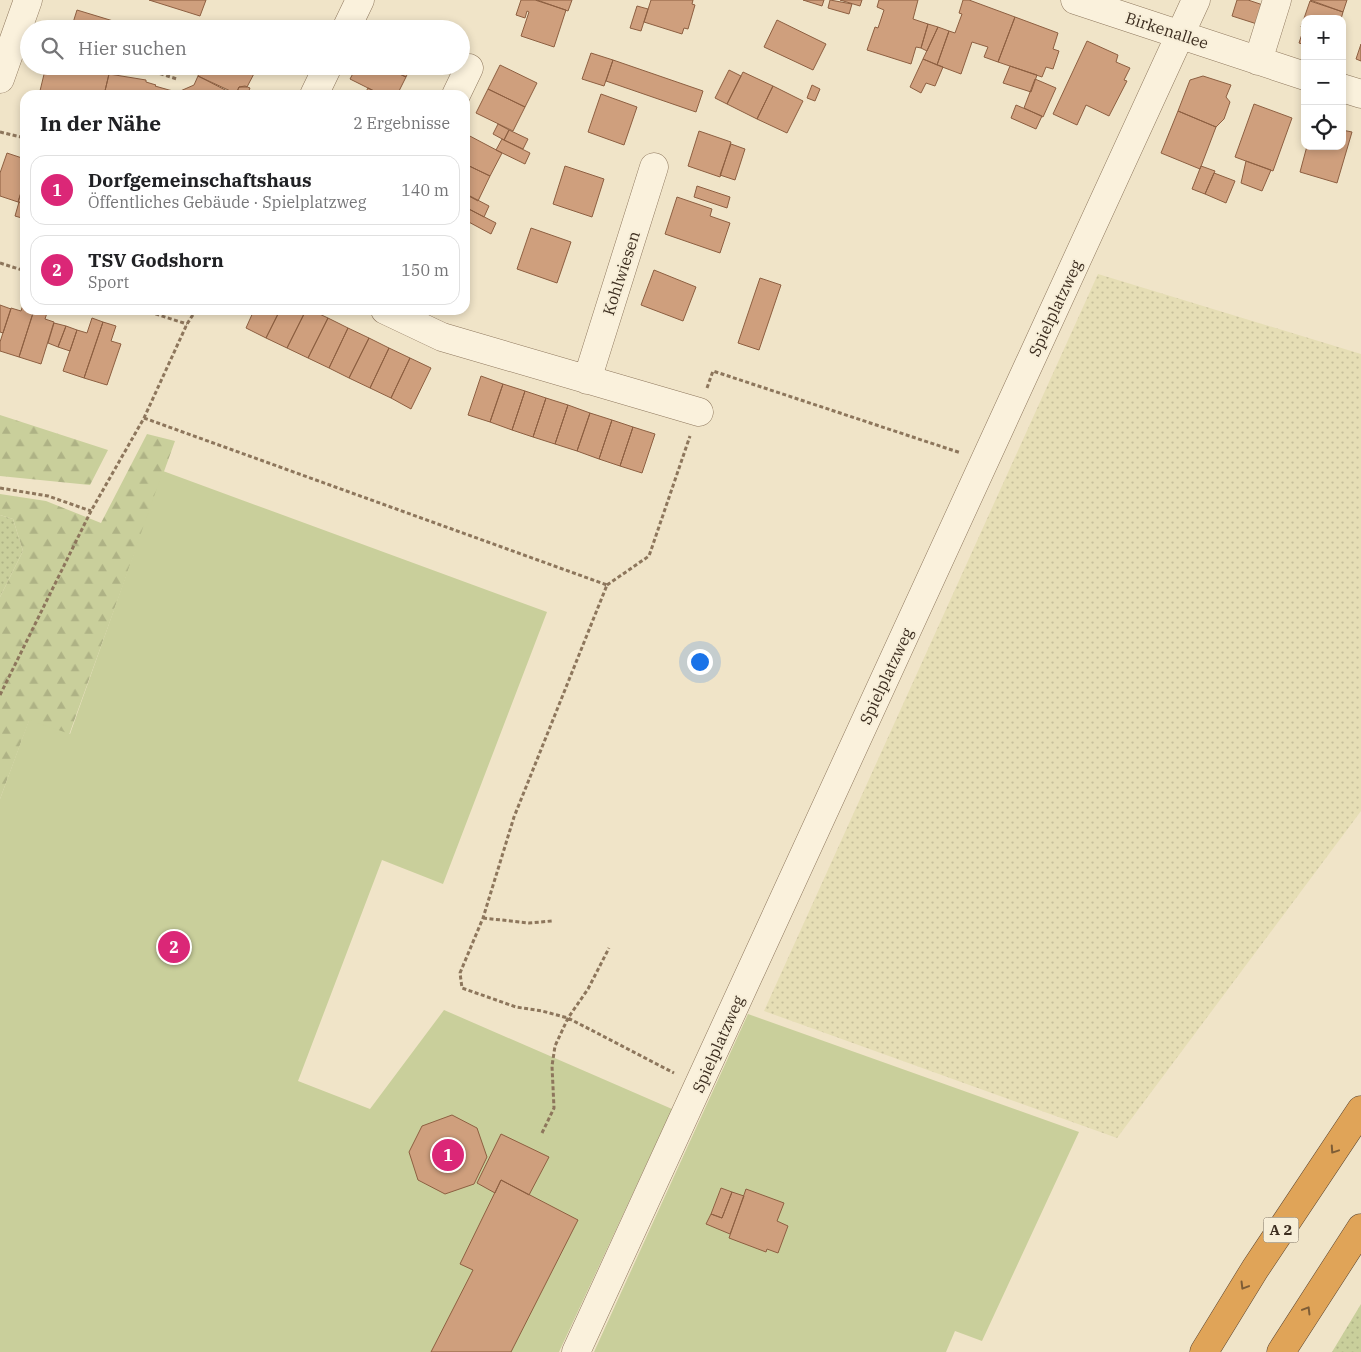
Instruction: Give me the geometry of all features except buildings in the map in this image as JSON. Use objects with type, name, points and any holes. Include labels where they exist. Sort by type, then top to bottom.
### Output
[{"type":"highway","name":"A 2","points":[[1204,1352],[1255,1269],[1361,1110]]},
{"type":"highway","points":[[1281,1352],[1361,1228]]},
{"type":"street","points":[[21,20],[28,0]]},
{"type":"street","points":[[350,20],[360,0]]},
{"type":"street","name":"Birkenallee","points":[[1075,0],[1301,75]]},
{"type":"street","name":"Spielplatzweg","points":[[576,1352],[1196,0]]},
{"type":"street","points":[[1258,60],[1277,0]]},
{"type":"street","points":[[0,79],[20,23]]},
{"type":"street","points":[[316,90],[324,75]]},
{"type":"street","points":[[458,90],[466,75]]},
{"type":"street","points":[[1346,89],[1361,94]]},
{"type":"street","name":"Kohlwiesen","points":[[587,380],[654,166]]},
{"type":"street","points":[[396,315],[442,337],[699,412]]},
{"type":"path","points":[[163,75],[176,79]]},
{"type":"path","points":[[0,132],[20,137]]},
{"type":"path","points":[[0,263],[20,269]]},
{"type":"path","points":[[159,315],[187,324]]},
{"type":"path","points":[[0,695],[91,511],[144,418],[193,315]]},
{"type":"path","points":[[699,1086],[568,1018],[542,1011],[516,1008],[462,988],[460,973],[483,918],[514,817],[607,585],[649,556],[713,371],[985,461]]},
{"type":"path","points":[[144,418],[607,585]]},
{"type":"path","points":[[0,488],[48,496],[91,511]]},
{"type":"path","points":[[483,918],[529,923],[552,922]]},
{"type":"path","points":[[542,1133],[554,1108],[552,1066],[555,1046],[568,1018],[588,989],[609,948]]},
{"type":"shaded area","points":[[1098,274],[1361,354],[1361,811],[1117,1138],[764,1011]]},
{"type":"green space","points":[[0,415],[108,450],[90,485],[0,476]]},
{"type":"green space","points":[[147,434],[175,441],[69,735],[29,721],[0,799],[0,597],[23,551],[13,519],[0,515],[0,494],[46,501],[101,523]]},
{"type":"green space","points":[[163,471],[547,612],[443,884],[382,860],[298,1081],[370,1109],[444,1010],[672,1109],[559,1352],[0,1352],[0,799],[29,720],[70,734]]},
{"type":"green space","points":[[0,515],[13,519],[23,551],[0,597]]},
{"type":"green space","points":[[748,1014],[1079,1132],[982,1341],[955,1331],[946,1352],[594,1352]]},
{"type":"green space","points":[[1361,1304],[1361,1352],[1332,1352]]},
{"type":"place","name":"TSV Godshorn","points":[[174,947]]},
{"type":"place","name":"Dorfgemeinschaftshaus","points":[[448,1155]]}]
